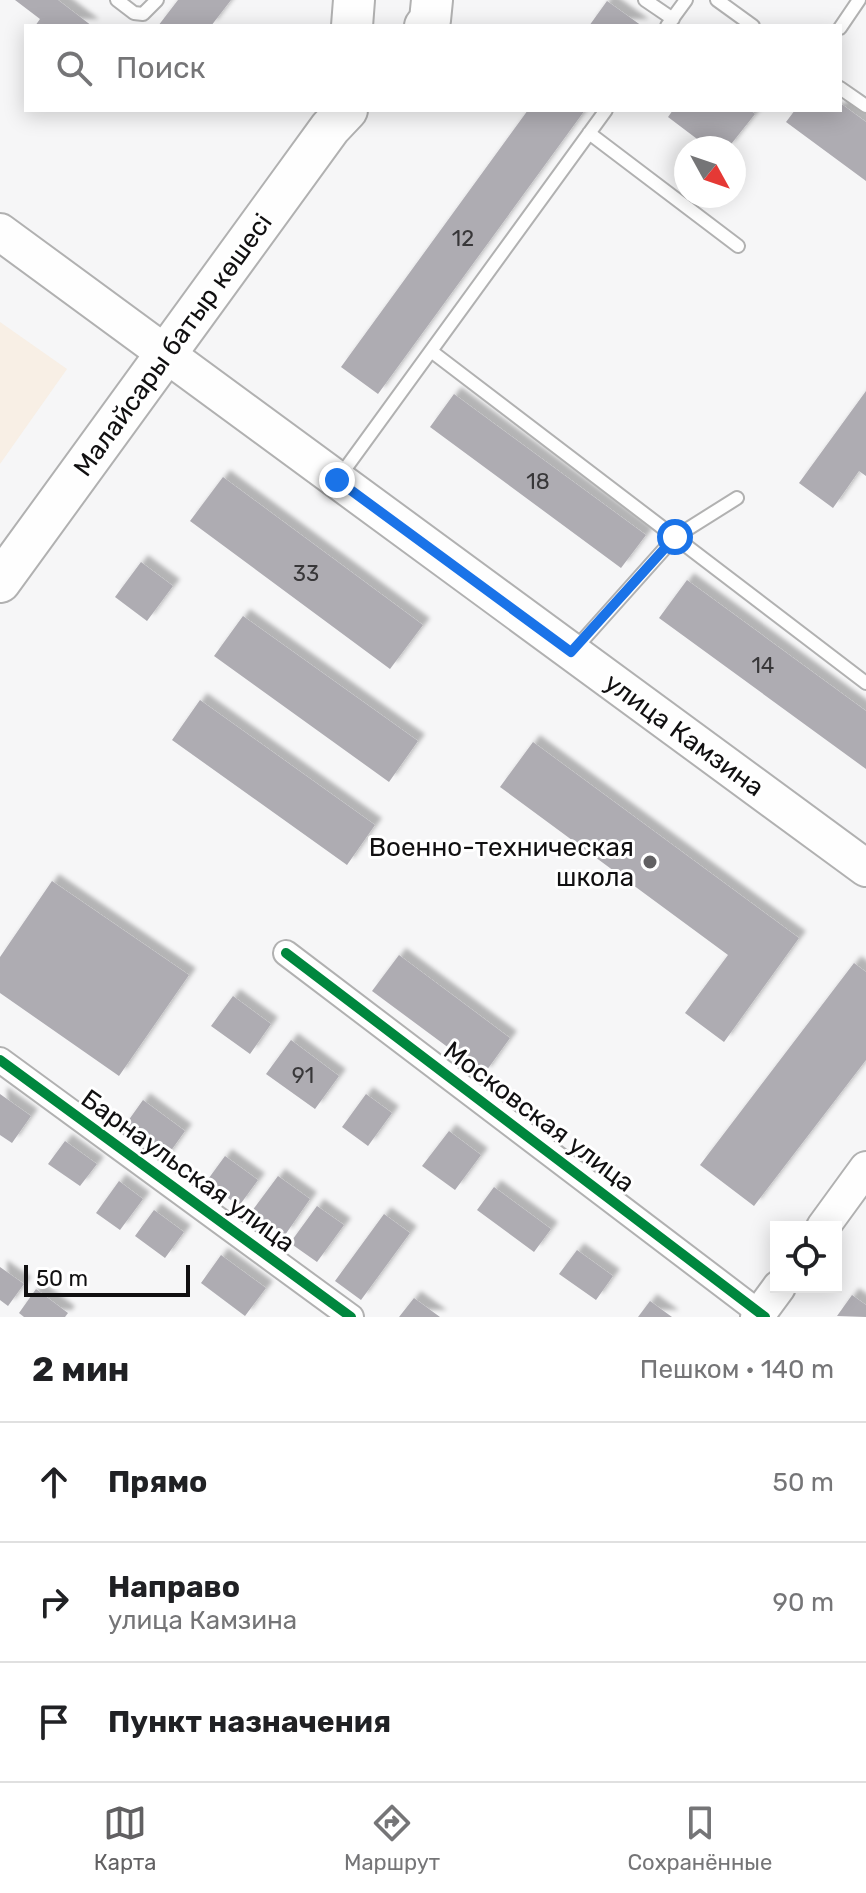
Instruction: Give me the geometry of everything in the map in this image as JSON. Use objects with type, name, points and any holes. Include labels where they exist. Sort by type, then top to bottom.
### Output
[{"type":"main road","points":[[352,24],[354,0]]},
{"type":"main road","name":"Малайсары батыр көшесі","points":[[0,582],[167,356],[338,116]]},
{"type":"main road","name":"улица Камзина","points":[[0,232],[866,868]]},
{"type":"street","name":"Московская улица","points":[[286,953],[761,1316]]},
{"type":"street","name":"Барнаульская улица","points":[[0,1060],[351,1317]]},
{"type":"street","points":[[827,1221],[866,1168]]},
{"type":"street","points":[[761,1316],[775,1293]]},
{"type":"lane","points":[[117,0],[134,13],[143,14],[157,0]]},
{"type":"lane","points":[[645,0],[670,22],[686,0]]},
{"type":"lane","points":[[717,0],[750,24]]},
{"type":"lane","points":[[842,25],[859,0]]},
{"type":"lane","points":[[842,89],[866,106]]},
{"type":"lane","points":[[337,480],[605,112]]},
{"type":"lane","points":[[589,133],[738,246]]},
{"type":"lane","points":[[431,351],[866,683]]},
{"type":"lane","points":[[571,652],[675,537],[737,498]]},
{"type":"shaded area","points":[[0,322],[67,369],[0,464]]},
{"type":"building","points":[[15,0],[58,0],[89,24],[36,24],[40,19]]},
{"type":"building","points":[[178,0],[231,0],[213,24],[160,24]]},
{"type":"building","points":[[607,1],[639,24],[590,24]]},
{"type":"building","points":[[842,104],[866,122],[866,181],[786,122],[794,112],[842,112]]},
{"type":"building","points":[[527,112],[584,112],[378,394],[341,367]]},
{"type":"building","points":[[672,112],[755,114],[738,136],[693,136],[668,117]]},
{"type":"building","points":[[866,391],[866,476],[859,471],[833,508],[799,483]]},
{"type":"building","points":[[454,394],[646,535],[621,568],[430,427]]},
{"type":"building","points":[[223,477],[423,625],[390,669],[190,521]]},
{"type":"building","points":[[141,562],[173,586],[147,621],[115,597]]},
{"type":"building","points":[[687,580],[866,711],[866,769],[659,618]]},
{"type":"building","points":[[243,616],[418,741],[389,782],[214,656]]},
{"type":"building","points":[[200,700],[375,825],[347,865],[172,740]]},
{"type":"building","name":"Военно-техническая школа","points":[[533,742],[799,938],[724,1042],[685,1013],[728,955],[500,787]]},
{"type":"building","points":[[52,881],[189,975],[119,1076],[0,993],[0,957]]},
{"type":"building","points":[[399,955],[510,1038],[484,1074],[372,991]]},
{"type":"building","points":[[854,963],[866,972],[866,1060],[754,1206],[700,1165]]},
{"type":"building","points":[[233,996],[271,1024],[250,1054],[211,1026]]},
{"type":"building","points":[[291,1040],[339,1076],[315,1109],[266,1074]]},
{"type":"building","points":[[0,1094],[31,1116],[12,1143],[0,1135]]},
{"type":"building","points":[[366,1094],[392,1113],[368,1146],[342,1127]]},
{"type":"building","points":[[143,1100],[185,1131],[165,1159],[123,1128]]},
{"type":"building","points":[[449,1131],[481,1155],[455,1190],[422,1166]]},
{"type":"building","points":[[65,1141],[97,1164],[80,1186],[48,1164]]},
{"type":"building","points":[[225,1156],[258,1180],[239,1206],[206,1182]]},
{"type":"building","points":[[278,1176],[310,1199],[285,1235],[252,1211]]},
{"type":"building","points":[[119,1181],[143,1199],[120,1230],[96,1213]]},
{"type":"building","points":[[494,1187],[551,1229],[534,1252],[477,1210]]},
{"type":"building","points":[[317,1206],[344,1225],[317,1262],[290,1243]]},
{"type":"building","points":[[154,1210],[184,1232],[165,1258],[135,1236]]},
{"type":"building","points":[[384,1214],[410,1233],[361,1300],[335,1281]]},
{"type":"building","points":[[577,1250],[613,1276],[596,1300],[559,1274]]},
{"type":"building","points":[[221,1255],[266,1288],[245,1316],[201,1283]]},
{"type":"building","points":[[0,1267],[24,1284],[8,1306],[0,1300]]},
{"type":"building","points":[[36,1289],[68,1313],[65,1317],[24,1317],[19,1313]]},
{"type":"building","points":[[852,1295],[866,1305],[866,1317],[837,1316]]},
{"type":"building","points":[[414,1298],[440,1317],[399,1317]]},
{"type":"building","points":[[650,1301],[672,1317],[638,1317]]},
{"type":"cycle path","points":[[286,953],[765,1317]]},
{"type":"cycle path","points":[[0,1060],[351,1317]]},
{"type":"place","name":"Военно-техническая школа","points":[[650,862]]},
{"type":"route","points":[[337,480],[571,652],[675,537]]}]
